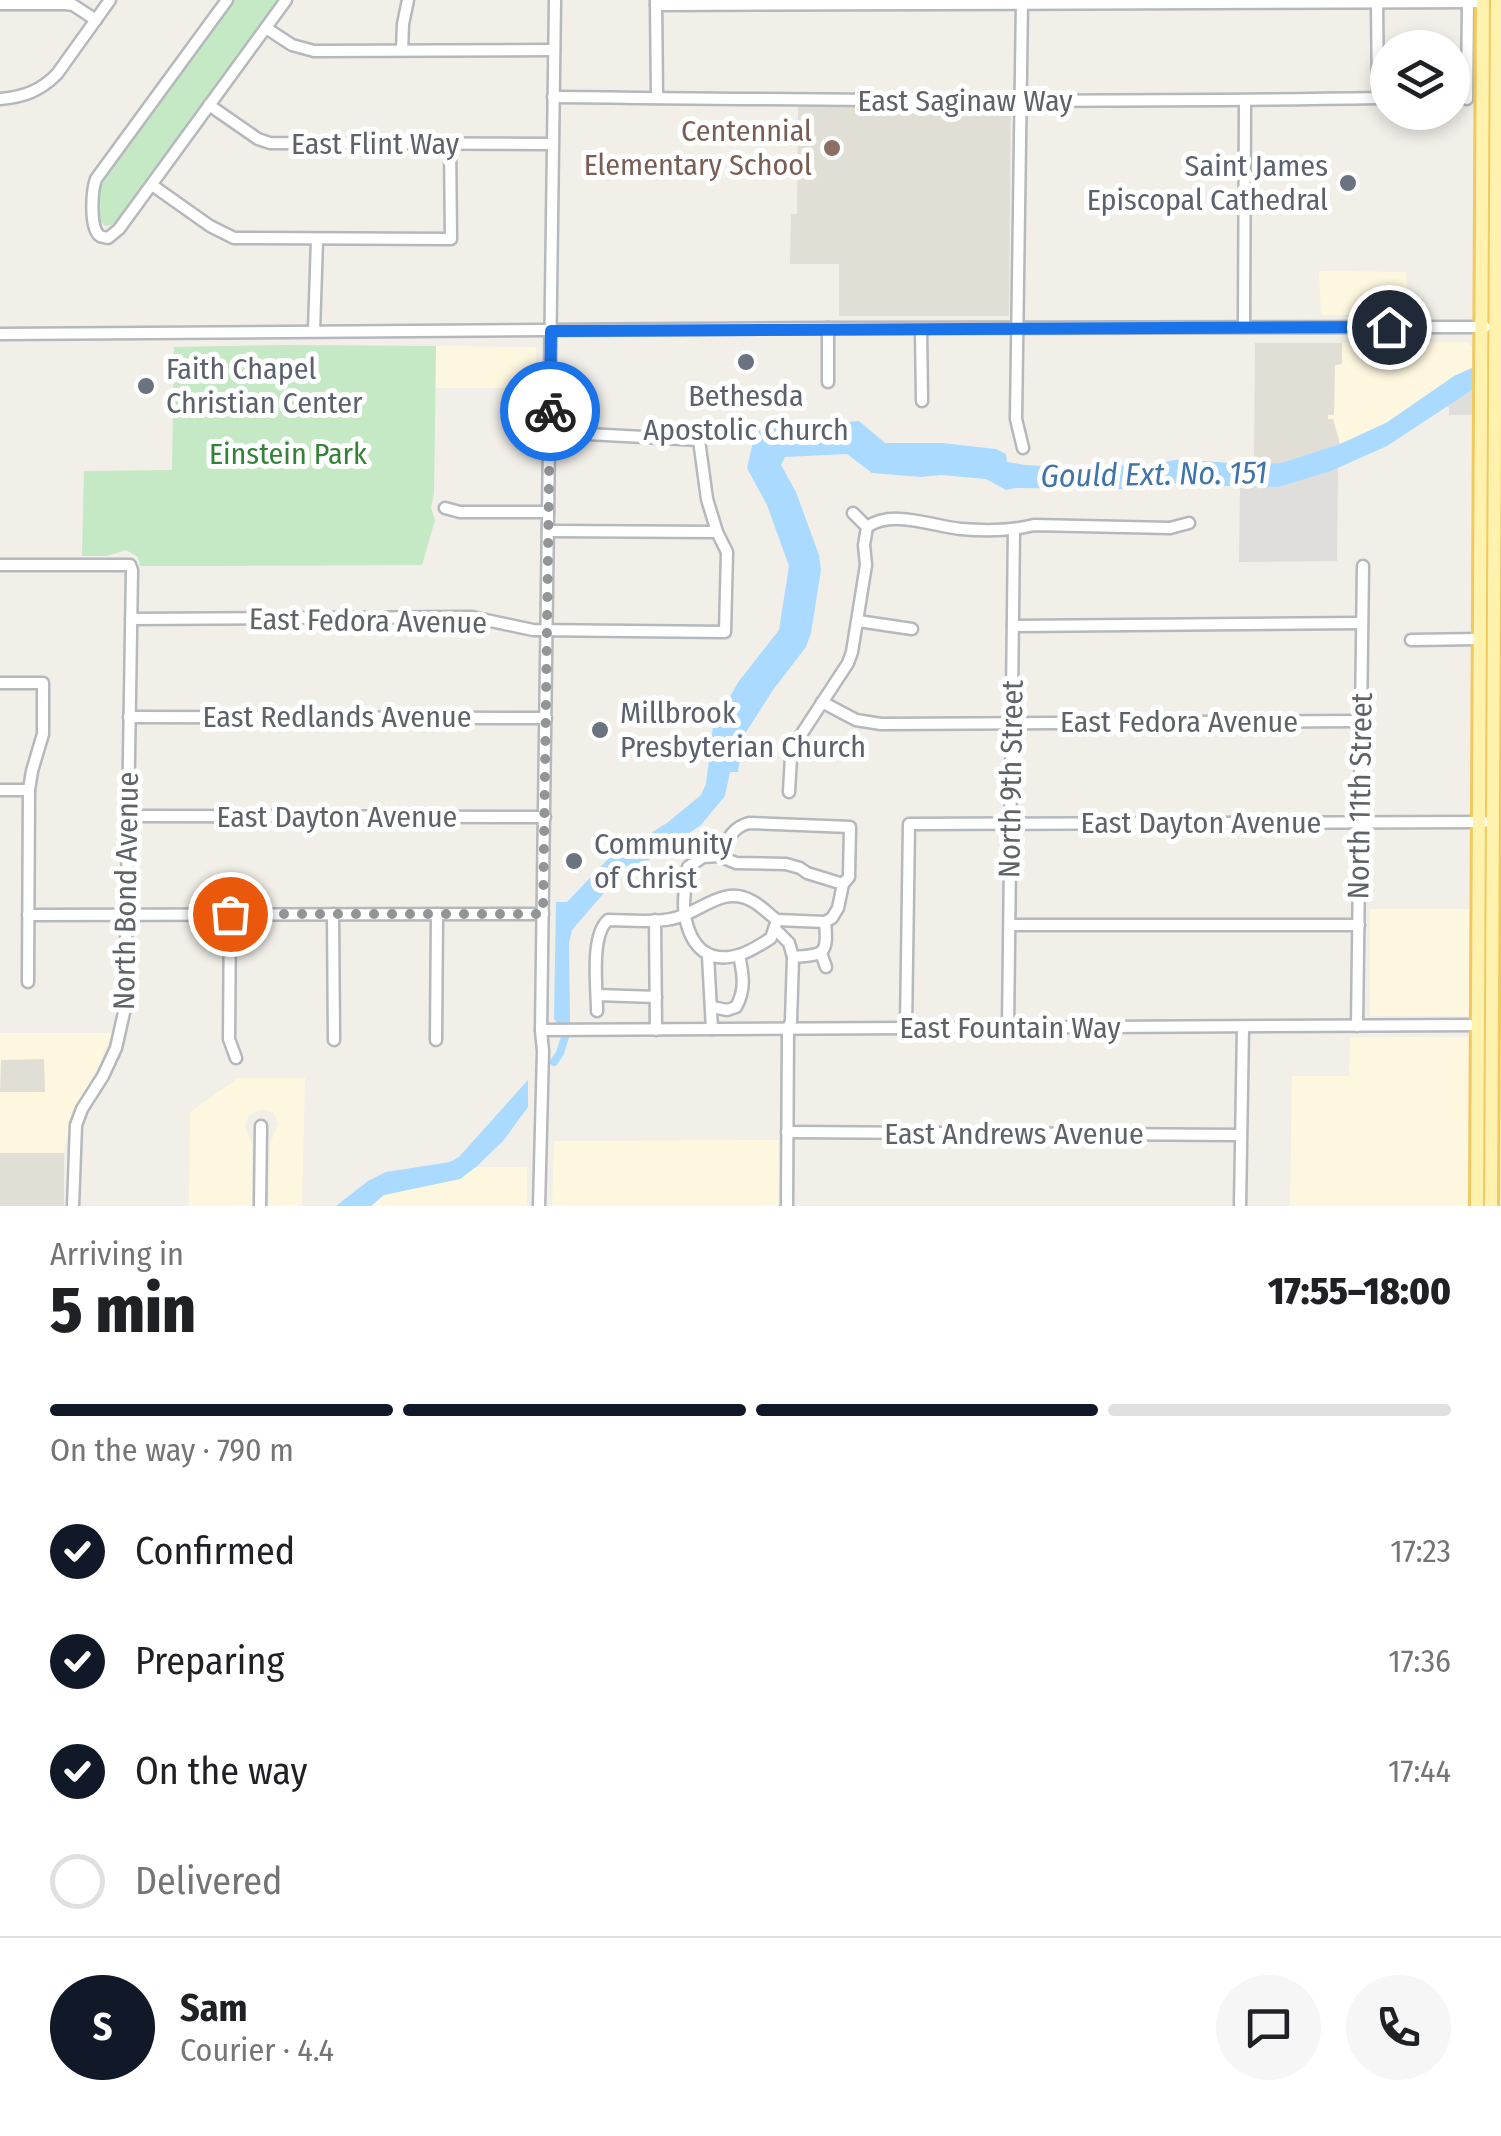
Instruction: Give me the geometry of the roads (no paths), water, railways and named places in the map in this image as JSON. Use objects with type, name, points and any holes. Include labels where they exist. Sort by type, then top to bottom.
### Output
[{"type":"main road","points":[[1483,1],[1489,9],[1489,56],[1496,74],[1491,796],[1486,822],[1478,978],[1483,985],[1484,1020],[1490,1027]]},
{"type":"main road","points":[[1483,1],[1492,327]]},
{"type":"main road","points":[[1483,83],[1489,94],[1488,156],[1496,166]]},
{"type":"main road","points":[[1491,796],[1480,640],[1492,563]]},
{"type":"main road","points":[[1486,822],[1491,1206]]},
{"type":"main road","points":[[1477,1206],[1478,1095],[1490,1027]]},
{"type":"main road","points":[[1478,1095],[1483,1102],[1485,1164],[1491,1170]]},
{"type":"street","points":[[0,100],[33,93],[57,74],[110,0]]},
{"type":"street","points":[[227,0],[96,179],[93,223],[98,235],[114,235],[286,0]]},
{"type":"street","points":[[402,50],[408,0]]},
{"type":"street","points":[[539,1206],[555,0]]},
{"type":"street","points":[[657,98],[656,2],[1483,1],[1470,86]]},
{"type":"street","points":[[1022,2],[1016,419],[1023,448]]},
{"type":"street","name":"East Saginaw Way","points":[[553,97],[1020,101],[1378,98],[1377,2]]},
{"type":"street","points":[[0,4],[66,4],[96,20]]},
{"type":"street","points":[[266,28],[292,45],[314,51],[554,50]]},
{"type":"street","points":[[1244,328],[1245,101]]},
{"type":"street","name":"East Flint Way","points":[[210,104],[258,139],[270,143],[552,144]]},
{"type":"street","points":[[152,185],[234,238],[451,239],[450,144]]},
{"type":"street","points":[[314,331],[317,240]]},
{"type":"street","points":[[0,334],[1492,327]]},
{"type":"street","points":[[828,328],[828,382]]},
{"type":"street","points":[[922,329],[922,401]]},
{"type":"street","points":[[548,531],[718,532],[707,499],[699,440],[550,432]]},
{"type":"street","points":[[445,508],[460,512],[548,512]]},
{"type":"street","points":[[852,513],[867,527]]},
{"type":"street","points":[[867,527],[882,520],[912,520],[958,529],[1170,528],[1189,523]]},
{"type":"street","points":[[789,792],[795,744],[848,664],[866,565],[867,527]]},
{"type":"street","name":"North 9th Street","points":[[1008,1028],[1014,529]]},
{"type":"street","name":"East Fedora Avenue","points":[[131,618],[472,617],[525,630],[724,632],[727,552],[718,532]]},
{"type":"street","name":"North Bond Avenue","points":[[0,566],[130,565],[127,989],[123,1024],[110,1062],[76,1125],[74,1206]]},
{"type":"street","name":"North 11th Street","points":[[1357,1026],[1363,566]]},
{"type":"street","points":[[858,621],[912,629]]},
{"type":"street","points":[[1013,626],[1362,622]]},
{"type":"street","points":[[1410,640],[1480,640]]},
{"type":"street","points":[[0,683],[43,683],[43,734],[29,790],[28,982]]},
{"type":"street","name":"East Fedora Avenue","points":[[822,702],[846,716],[868,722],[1361,721]]},
{"type":"street","name":"East Redlands Avenue","points":[[129,717],[546,718]]},
{"type":"street","points":[[0,790],[29,790]]},
{"type":"street","name":"East Dayton Avenue","points":[[129,816],[545,817]]},
{"type":"street","name":"East Dayton Avenue","points":[[906,1028],[909,824],[1486,822]]},
{"type":"street","points":[[718,856],[739,826],[850,826],[849,877],[832,918],[776,925]]},
{"type":"street","points":[[776,925],[771,938],[738,956],[708,956],[697,946],[684,914],[688,866],[703,857],[718,856],[736,863],[786,864],[843,884]]},
{"type":"street","points":[[597,1011],[597,941],[600,927],[608,920],[672,919],[722,896],[743,896],[763,907],[794,956],[788,1029],[787,1206]]},
{"type":"street","points":[[230,914],[229,1039],[236,1058]]},
{"type":"street","points":[[334,914],[334,1040]]},
{"type":"street","points":[[436,1040],[437,914]]},
{"type":"street","points":[[28,915],[543,914]]},
{"type":"street","points":[[655,920],[656,1030]]},
{"type":"street","points":[[794,956],[821,952],[827,943],[824,922]]},
{"type":"street","points":[[1010,925],[1358,924]]},
{"type":"street","points":[[821,952],[826,967]]},
{"type":"street","points":[[708,956],[712,1029]]},
{"type":"street","points":[[712,1008],[736,1007],[744,978],[738,956]]},
{"type":"street","points":[[597,995],[656,997]]},
{"type":"street","points":[[1240,1206],[1242,1026]]},
{"type":"street","name":"East Fountain Way","points":[[542,1030],[1490,1027]]},
{"type":"street","points":[[260,1206],[261,1126]]},
{"type":"street","name":"East Andrews Avenue","points":[[787,1132],[1240,1135]]},
{"type":"water","points":[[1472,368],[1472,390],[1387,446],[1331,471],[1279,487],[1179,483],[1128,489],[1006,490],[986,479],[872,473],[847,454],[785,457],[781,465],[796,492],[821,570],[806,647],[743,737],[738,772],[730,772],[725,796],[701,825],[609,887],[572,930],[570,1020],[558,1024],[554,1019],[556,902],[567,902],[607,860],[667,823],[701,795],[706,784],[713,726],[739,681],[779,630],[789,566],[767,505],[747,468],[756,429],[859,421],[885,443],[942,443],[996,449],[1006,454],[1007,462],[1025,465],[1141,465],[1183,459],[1281,463],[1340,444],[1386,423]]},
{"type":"water","points":[[528,1080],[528,1107],[503,1141],[460,1179],[384,1195],[371,1206],[336,1206],[386,1172],[450,1162],[459,1157]]},
{"type":"waterway","name":"Gould Ext. No. 151","points":[[554,1062],[565,1037]]},
{"type":"place","name":"Centennial Elementary School","points":[[832,148]]},
{"type":"place","name":"Saint James Episcopal Cathedral","points":[[1348,183]]},
{"type":"place","name":"Bethesda Apostolic Church","points":[[746,362]]},
{"type":"place","name":"Faith Chapel Christian Center","points":[[146,386]]},
{"type":"place","name":"Millbrook Presbyterian Church","points":[[600,730]]},
{"type":"place","name":"Community of Christ","points":[[574,861]]},
{"type":"park label","name":"Einstein Park","points":[[288,454]]}]
